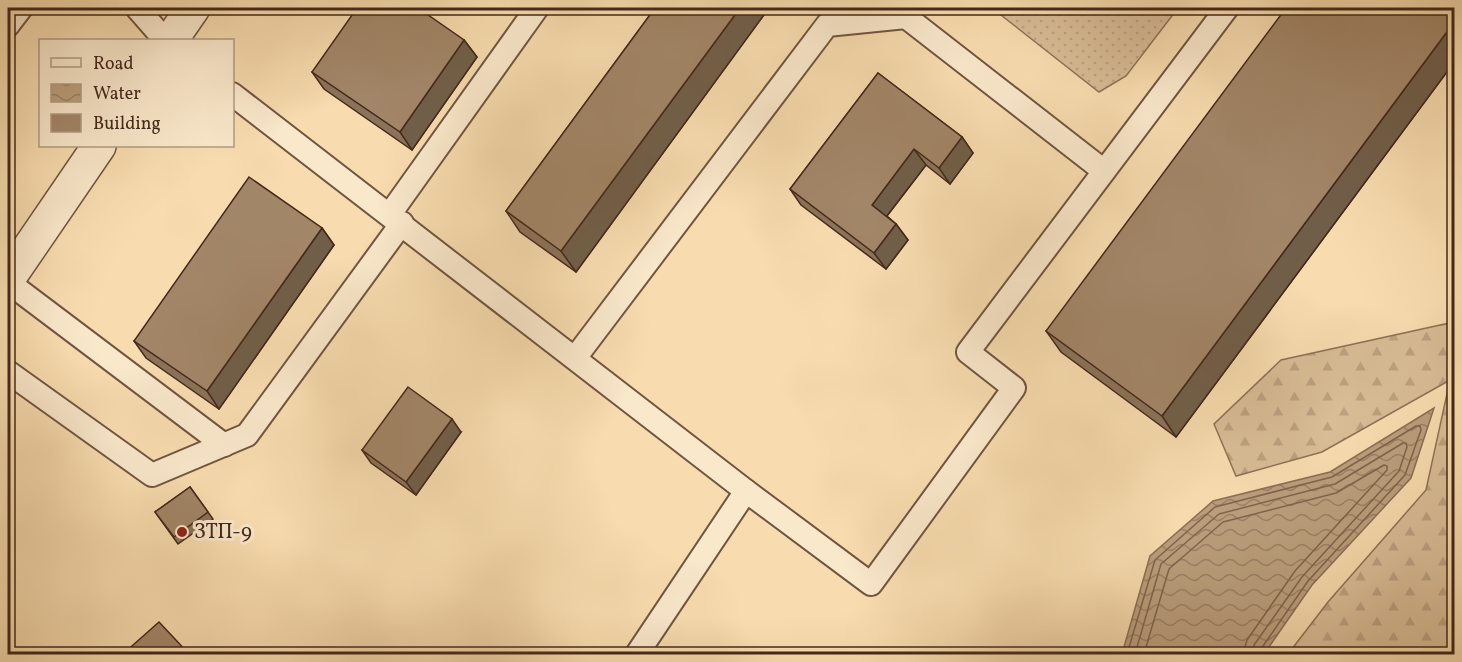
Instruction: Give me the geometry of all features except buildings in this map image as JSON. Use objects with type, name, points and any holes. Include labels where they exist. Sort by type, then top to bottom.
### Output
[{"type":"street","points":[[172,39],[193,8]]},
{"type":"street","points":[[8,280],[98,147]]},
{"type":"lane","points":[[8,26],[21,8]]},
{"type":"lane","points":[[137,8],[164,39]]},
{"type":"lane","points":[[8,372],[152,475],[247,435],[396,219],[537,8]]},
{"type":"lane","points":[[234,96],[746,491],[871,584],[1014,388],[968,352],[1227,8]]},
{"type":"lane","points":[[575,358],[827,25],[909,12],[1104,171]]},
{"type":"lane","points":[[8,280],[224,445]]},
{"type":"lane","points":[[637,654],[746,491]]},
{"type":"green space","points":[[992,8],[1178,8],[1126,76],[1099,92]]},
{"type":"green space","points":[[1454,322],[1454,654],[1288,654],[1328,602],[1426,490],[1450,380],[1322,452],[1236,476],[1214,424],[1281,360]]},
{"type":"water","points":[[1434,408],[1411,478],[1312,585],[1264,654],[1122,654],[1150,556],[1213,501],[1330,472]]},
{"type":"place","name":"ЗТП-9","points":[[182,532]]}]
